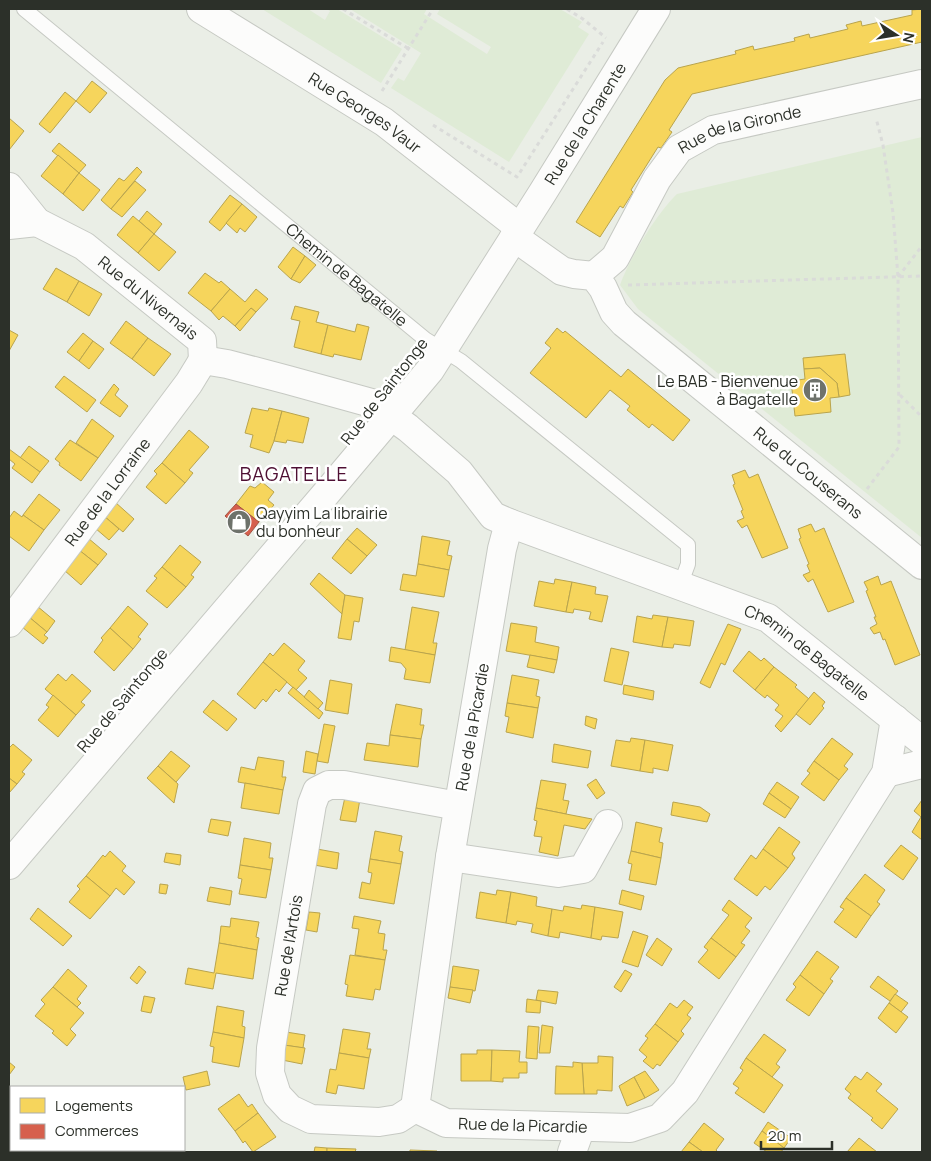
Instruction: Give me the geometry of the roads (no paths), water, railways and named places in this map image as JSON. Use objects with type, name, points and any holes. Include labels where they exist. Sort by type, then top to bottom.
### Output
[{"type":"street","name":"Rue Georges Vaur","points":[[201,9],[384,122],[511,221],[517,232]]},
{"type":"street","name":"Rue de la Charente","points":[[517,232],[656,9]]},
{"type":"street","name":"Rue de la Gironde","points":[[599,282],[615,258],[657,179],[679,149],[713,130],[922,84]]},
{"type":"street","name":"Rue du Nivernais","points":[[9,187],[37,222],[84,246],[202,341],[203,360],[227,364],[362,400],[375,404],[392,416]]},
{"type":"street","points":[[9,225],[37,222]]},
{"type":"street","name":"Rue de Saintonge","points":[[9,865],[430,370],[517,232]]},
{"type":"street","points":[[517,232],[562,270],[599,282]]},
{"type":"street","name":"Rue du Couserans","points":[[599,282],[614,312],[624,323],[922,565]]},
{"type":"street","name":"Rue de la Lorraine","points":[[9,623],[189,383],[203,360]]},
{"type":"street","name":"Chemin de Bagatelle","points":[[392,416],[459,472],[493,516],[768,618],[922,741]]},
{"type":"street","name":"Rue de la Picardie","points":[[509,523],[502,548],[458,806],[415,1108],[446,1123],[577,1140],[630,1128],[660,1118],[685,1092],[886,773],[895,719]]},
{"type":"street","points":[[886,773],[922,764]]},
{"type":"street","name":"Rue de l'Artois","points":[[415,1108],[398,1118],[379,1122],[311,1119],[290,1109],[277,1095],[270,1073],[270,1048],[312,804],[317,791],[329,785],[344,785],[458,806]]},
{"type":"street","points":[[450,857],[558,874],[573,872],[583,868],[608,824]]},
{"type":"lane","name":"Chemin de Bagatelle","points":[[24,9],[425,339],[461,361],[688,545],[688,564],[680,586]]},
{"type":"place","name":"Le BAB - Bienvenue à Bagatelle","points":[[815,390]]},
{"type":"place","name":"Qayyim La librairie du bonheur","points":[[239,522]]},
{"type":"district","name":"BAGATELLE","points":[[294,474]]}]
